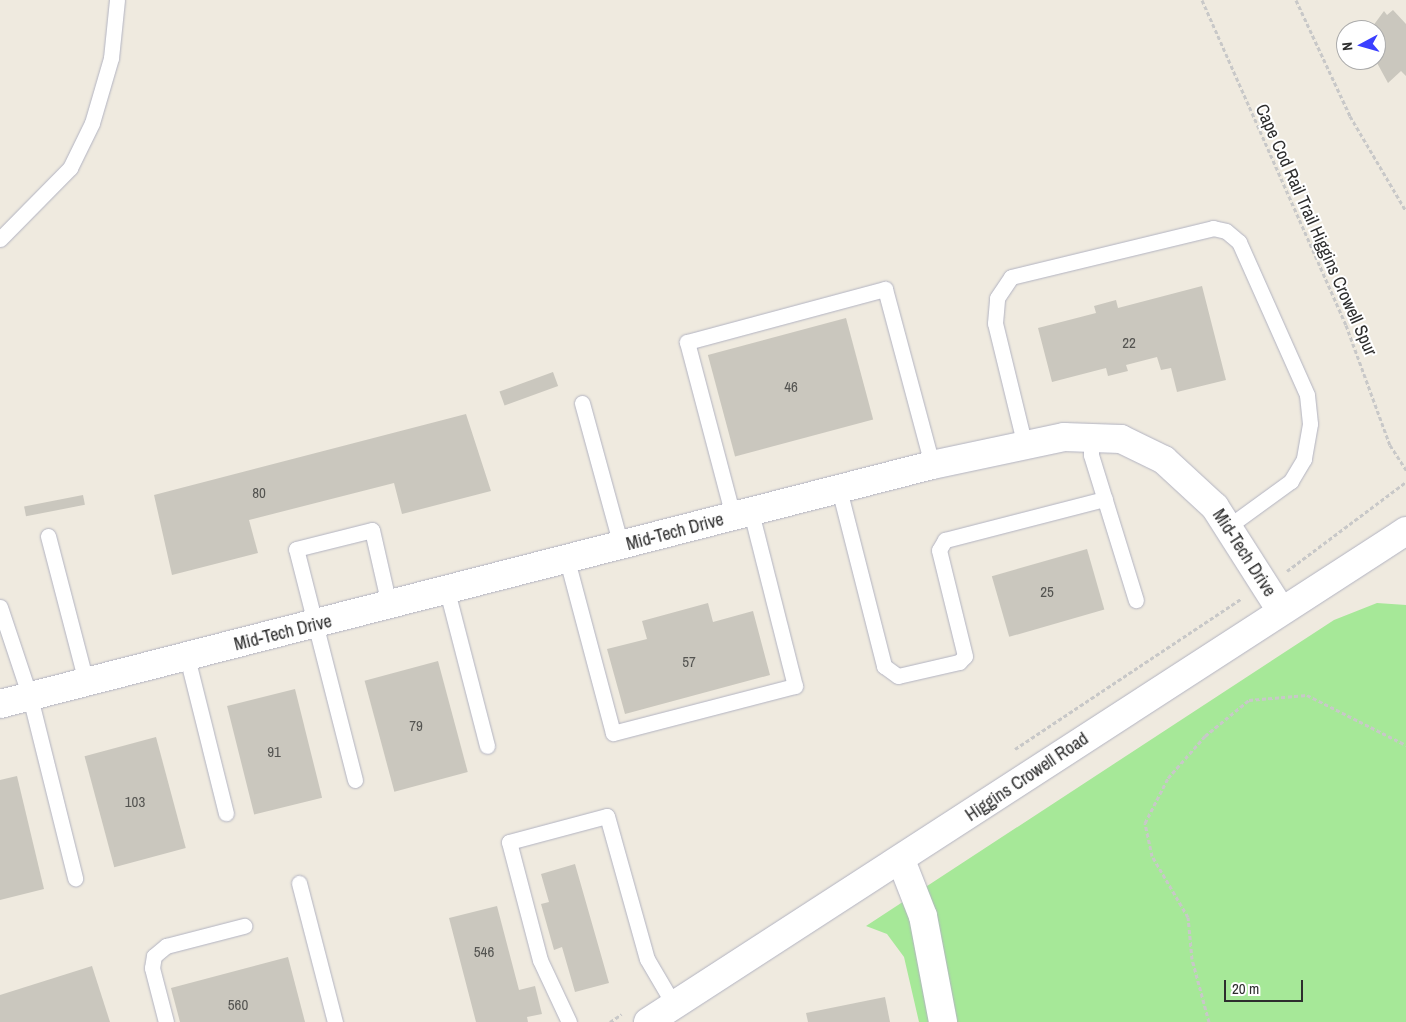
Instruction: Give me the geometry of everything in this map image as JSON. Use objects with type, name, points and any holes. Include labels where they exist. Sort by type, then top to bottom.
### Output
[{"type":"street","name":"Mid-Tech Drive","points":[[0,704],[1024,442],[1091,438],[1121,439],[1164,460],[1194,485],[1229,526],[1280,609]]},
{"type":"street","name":"Higgins Crowell Road","points":[[648,1022],[901,860],[1280,609],[1406,531]]},
{"type":"street","points":[[901,860],[923,916],[943,1022]]},
{"type":"lane","points":[[0,239],[70,168],[92,123],[111,58],[117,0]]},
{"type":"lane","points":[[1024,442],[995,323],[997,298],[1011,277],[1213,228],[1226,231],[1239,242],[1307,395],[1310,424],[1304,459],[1291,481],[1229,526]]},
{"type":"lane","points":[[566,560],[613,732],[795,686],[687,342],[885,289],[932,465]]},
{"type":"lane","points":[[582,403],[621,546]]},
{"type":"lane","points":[[1091,438],[1105,499],[1136,600]]},
{"type":"lane","points":[[839,489],[884,666],[898,676],[959,662],[965,656],[939,550],[945,540],[1105,499]]},
{"type":"lane","points":[[355,780],[296,549],[372,530],[389,605]]},
{"type":"lane","points":[[48,536],[86,682]]},
{"type":"lane","points":[[447,591],[487,746]]},
{"type":"lane","points":[[0,607],[30,697],[75,878]]},
{"type":"lane","points":[[186,657],[226,813]]},
{"type":"lane","points":[[569,1022],[540,960],[509,842],[607,816],[646,959],[674,1005]]},
{"type":"lane","points":[[299,883],[335,1022]]},
{"type":"lane","points":[[166,1022],[152,968],[154,956],[166,946],[244,926]]},
{"type":"path","name":"Cape Cod Rail Trail Higgins Crowell Spur","points":[[1202,0],[1346,325],[1390,445],[1406,470]]},
{"type":"path","points":[[1296,0],[1350,116],[1406,211]]},
{"type":"path","points":[[1315,554],[1406,482]]},
{"type":"path","points":[[1209,1022],[1192,958],[1188,918],[1152,856],[1146,823],[1168,778],[1206,736],[1249,700],[1307,696],[1406,745]]},
{"type":"green space","points":[[1377,603],[1406,605],[1406,1022],[919,1022],[904,957],[887,934],[866,926],[1334,620]]},
{"type":"building","points":[[1393,10],[1406,24],[1406,76],[1401,71],[1388,83],[1381,70],[1386,70],[1386,20],[1377,20],[1384,11],[1387,15]]},
{"type":"building","points":[[1202,286],[1226,380],[1177,392],[1171,368],[1161,370],[1157,357],[1126,365],[1128,371],[1108,376],[1106,368],[1052,382],[1038,328],[1096,313],[1094,306],[1116,300],[1118,308]]},
{"type":"building","points":[[846,318],[873,419],[735,456],[708,355]]},
{"type":"building","points":[[553,372],[558,386],[505,406],[499,391]]},
{"type":"building","points":[[466,414],[491,491],[402,514],[394,483],[249,520],[258,553],[172,575],[154,495]]},
{"type":"building","points":[[83,495],[85,505],[26,516],[24,506]]},
{"type":"building","points":[[1087,549],[1104,610],[1009,637],[992,576]]},
{"type":"building","points":[[708,603],[713,622],[753,611],[770,675],[625,714],[607,649],[647,639],[642,621]]},
{"type":"building","points":[[438,661],[468,772],[394,792],[365,681]]},
{"type":"building","points":[[295,689],[322,798],[254,815],[227,706]]},
{"type":"building","points":[[156,737],[186,848],[114,867],[85,756]]},
{"type":"building","points":[[17,776],[44,889],[0,900],[0,780]]},
{"type":"building","points":[[575,864],[609,983],[575,992],[562,947],[554,950],[541,904],[549,902],[541,874]]},
{"type":"building","points":[[497,906],[519,990],[535,986],[542,1014],[527,1017],[528,1022],[476,1022],[449,918]]},
{"type":"building","points":[[288,957],[305,1022],[180,1022],[171,988]]},
{"type":"building","points":[[92,966],[110,1022],[0,1022],[0,995]]},
{"type":"building","points":[[885,997],[890,1022],[808,1022],[806,1013]]}]
